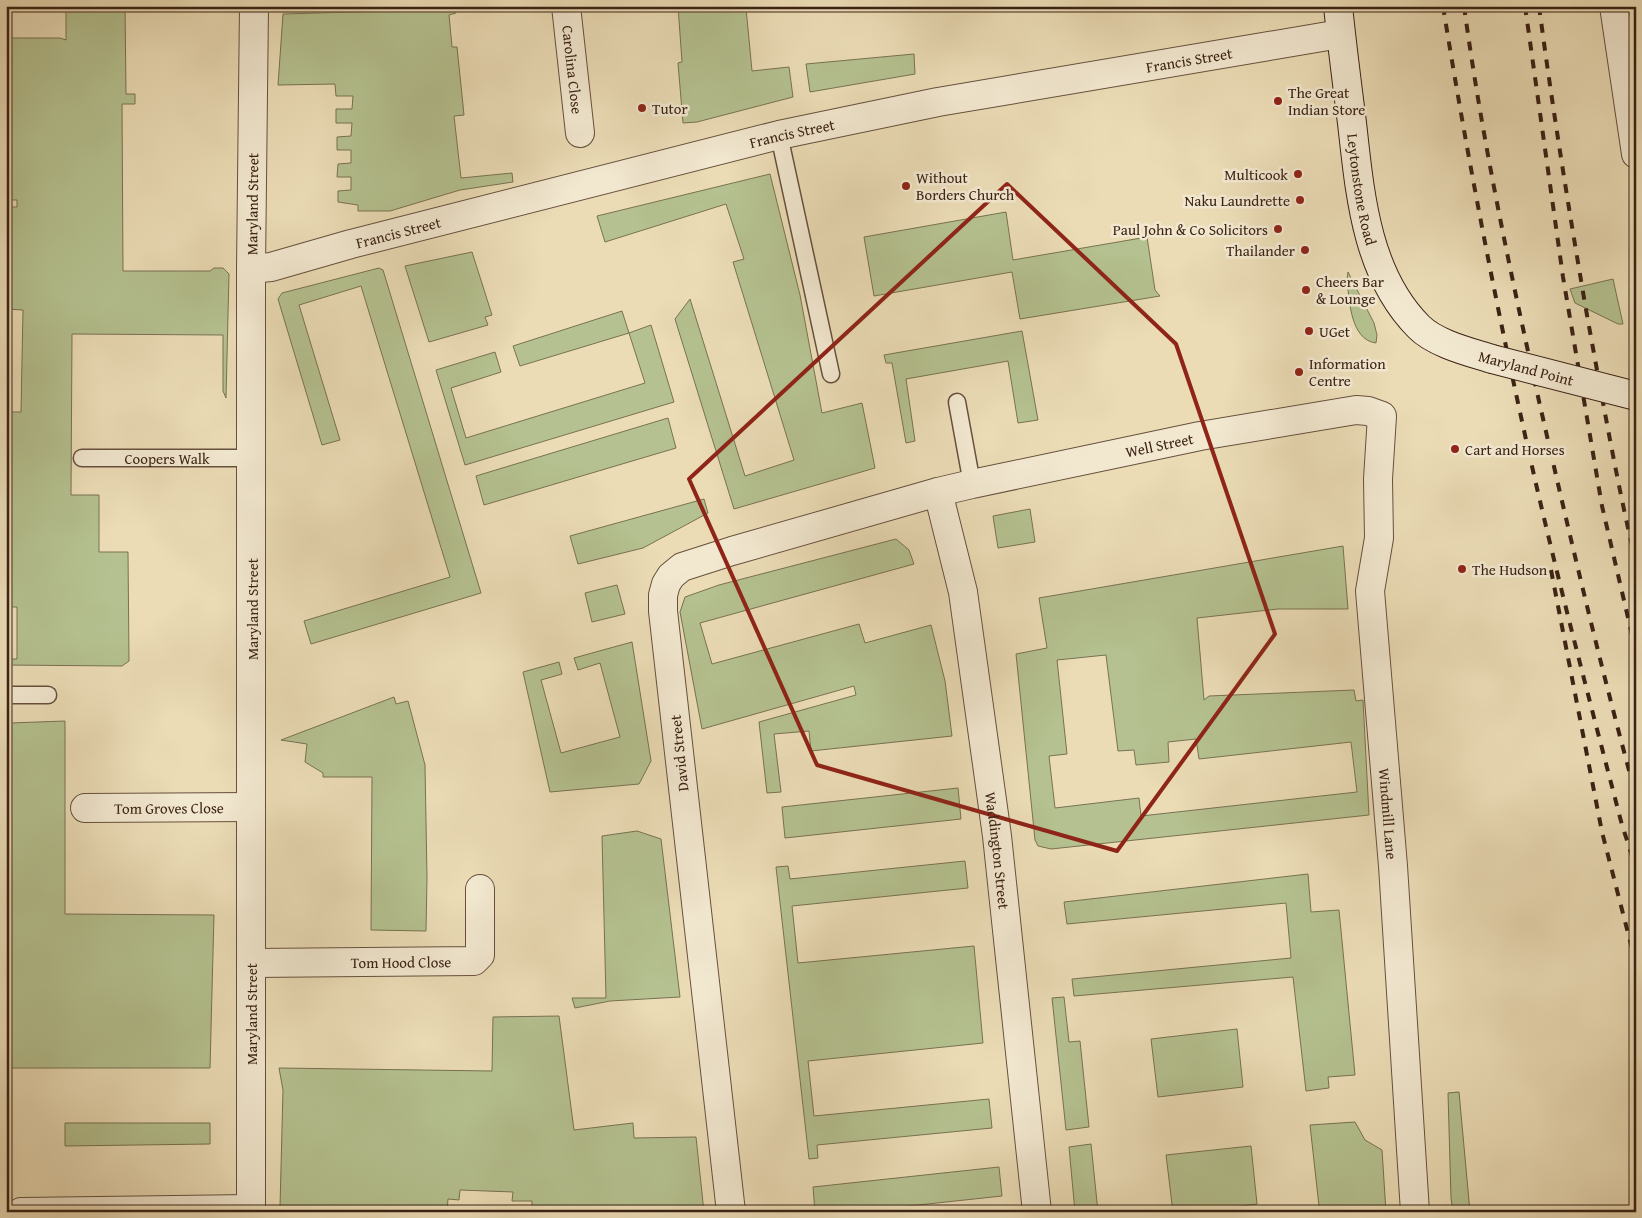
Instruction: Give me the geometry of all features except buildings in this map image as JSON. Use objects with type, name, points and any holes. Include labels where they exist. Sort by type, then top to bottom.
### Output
[{"type":"street","name":"Maryland Street","points":[[251,1210],[251,269],[254,6]]},
{"type":"street","name":"Carolina Close","points":[[566,6],[580,133]]},
{"type":"street","name":"Leytonstone Road","points":[[1338,6],[1360,194],[1374,251],[1384,279],[1400,304],[1420,329]]},
{"type":"street","points":[[1614,6],[1636,154]]},
{"type":"street","name":"Francis Street","points":[[251,269],[271,267],[351,244],[779,135],[938,102],[1340,34]]},
{"type":"street","name":"Maryland Point","points":[[1420,329],[1464,351],[1492,360],[1636,396]]},
{"type":"street","name":"Well Street","points":[[938,492],[1200,436],[1344,411],[1362,410],[1382,416]]},
{"type":"street","name":"Windmill Lane","points":[[1382,416],[1378,479],[1379,538],[1370,591],[1393,866],[1414,1212]]},
{"type":"street","name":"David Street","points":[[732,1212],[663,611],[663,595],[666,584],[671,576],[682,567],[938,492]]},
{"type":"street","name":"Waddington Street","points":[[938,492],[963,592],[997,836],[1037,1212]]},
{"type":"street","name":"Tom Groves Close","points":[[85,808],[251,807]]},
{"type":"street","name":"Tom Hood Close","points":[[252,964],[474,962],[480,955],[480,889]]},
{"type":"street","points":[[21,1212],[251,1210]]},
{"type":"lane","points":[[779,135],[831,374]]},
{"type":"lane","points":[[957,402],[972,484]]},
{"type":"lane","name":"Coopers Walk","points":[[82,458],[252,458]]},
{"type":"lane","points":[[6,695],[48,696]]},
{"type":"highlighted area","points":[[1007,184],[1176,344],[1275,634],[1117,851],[817,765],[689,479]]},
{"type":"green space","points":[[66,6],[125,6],[126,94],[135,94],[135,104],[122,104],[123,271],[210,271],[214,268],[223,268],[229,274],[226,398],[223,391],[223,335],[72,334],[71,495],[99,495],[99,552],[128,552],[129,661],[122,666],[6,665],[6,659],[17,659],[17,607],[6,607],[6,412],[21,412],[23,310],[6,309],[6,207],[17,207],[17,200],[6,200],[6,38],[60,38],[66,40]]},
{"type":"green space","points":[[388,6],[455,6],[456,13],[449,15],[452,47],[457,47],[464,115],[454,116],[461,178],[512,173],[513,182],[460,190],[390,211],[358,211],[358,205],[338,202],[338,191],[351,190],[351,177],[337,177],[338,164],[351,163],[351,150],[337,150],[337,137],[351,136],[352,123],[336,123],[336,109],[352,109],[353,96],[336,96],[335,84],[278,85],[283,14],[387,11]]},
{"type":"green space","points":[[678,6],[762,6],[746,8],[752,71],[789,67],[793,97],[697,122],[683,123],[678,63],[682,62]]},
{"type":"green space","points":[[914,54],[915,74],[810,92],[806,64]]},
{"type":"green space","points":[[770,174],[800,295],[822,413],[862,403],[875,468],[734,509],[675,319],[690,299],[745,476],[794,460],[733,262],[744,259],[726,204],[605,242],[597,216]]},
{"type":"green space","points":[[1006,212],[1013,260],[1147,237],[1155,290],[1160,296],[1020,319],[1012,272],[874,296],[864,237]]},
{"type":"green space","points":[[472,252],[492,315],[485,317],[488,325],[429,342],[405,266]]},
{"type":"green space","points":[[379,268],[383,270],[481,593],[311,644],[304,621],[450,577],[361,286],[299,305],[340,440],[322,445],[278,299],[282,293]]},
{"type":"green space","points":[[1348,272],[1374,323],[1377,335],[1376,343],[1367,340],[1361,334],[1352,317],[1347,279]]},
{"type":"green space","points":[[1613,279],[1623,324],[1618,324],[1575,303],[1570,289]]},
{"type":"green space","points":[[622,311],[629,333],[520,366],[513,346]]},
{"type":"green space","points":[[651,325],[674,402],[465,465],[436,370],[495,352],[501,372],[451,388],[466,438],[645,383],[629,333]]},
{"type":"green space","points":[[1022,331],[1038,420],[1018,423],[1008,361],[906,379],[915,441],[906,443],[892,363],[886,363],[884,355]]},
{"type":"green space","points":[[668,418],[676,448],[484,505],[476,476]]},
{"type":"green space","points":[[704,499],[708,513],[643,548],[578,564],[570,536]]},
{"type":"green space","points":[[1030,509],[1035,542],[998,548],[993,516]]},
{"type":"green space","points":[[896,539],[909,550],[914,564],[700,623],[712,664],[859,624],[865,643],[931,625],[945,681],[952,736],[811,751],[809,731],[774,734],[781,792],[767,793],[759,722],[856,695],[854,686],[702,729],[680,612],[685,597],[719,585]]},
{"type":"green space","points":[[1343,546],[1348,609],[1278,609],[1197,618],[1204,700],[1209,696],[1354,690],[1356,701],[1363,700],[1369,815],[1051,849],[1038,846],[1035,840],[1016,654],[1047,648],[1039,598]],"holes":[[[1106,655],[1118,751],[1134,750],[1136,765],[1169,762],[1168,742],[1196,739],[1199,759],[1351,742],[1357,792],[1141,816],[1139,798],[1055,808],[1049,756],[1067,754],[1057,660]]]},
{"type":"green space","points":[[617,585],[625,614],[592,622],[585,593]]},
{"type":"green space","points":[[632,642],[651,761],[639,784],[550,792],[523,672],[559,662],[562,674],[541,680],[561,753],[620,737],[600,663],[578,670],[574,658]]},
{"type":"green space","points":[[394,697],[396,704],[408,701],[425,765],[426,931],[371,930],[372,777],[323,777],[323,773],[305,762],[307,744],[281,740]]},
{"type":"green space","points":[[65,721],[65,914],[214,915],[210,1068],[6,1068],[6,783],[9,783],[10,723]]},
{"type":"green space","points":[[958,788],[961,819],[785,838],[782,807]]},
{"type":"green space","points":[[637,831],[661,839],[680,997],[610,1001],[575,1008],[572,998],[606,998],[602,836]]},
{"type":"green space","points":[[965,861],[968,888],[792,906],[798,963],[974,946],[983,1043],[808,1061],[814,1116],[989,1099],[992,1128],[817,1145],[818,1158],[809,1159],[776,867],[788,866],[790,879]]},
{"type":"green space","points":[[1308,874],[1311,912],[1339,910],[1355,1075],[1328,1077],[1329,1088],[1306,1091],[1293,977],[1074,996],[1072,979],[1291,958],[1286,903],[1067,924],[1064,902]]},
{"type":"green space","points":[[1064,997],[1069,1042],[1080,1041],[1089,1127],[1066,1130],[1052,998]]},
{"type":"green space","points":[[559,1016],[574,1130],[633,1123],[634,1138],[696,1137],[704,1212],[532,1210],[532,1201],[512,1201],[513,1192],[460,1190],[459,1200],[448,1199],[447,1211],[280,1207],[283,1090],[279,1068],[492,1071],[493,1017]]},
{"type":"green space","points":[[1237,1029],[1243,1087],[1158,1097],[1151,1039]]},
{"type":"green space","points":[[1459,1092],[1470,1212],[1453,1212],[1451,1198],[1448,1093]]},
{"type":"green space","points":[[1355,1122],[1365,1140],[1382,1150],[1386,1212],[1318,1212],[1319,1206],[1310,1125]]},
{"type":"green space","points":[[65,1123],[210,1123],[210,1144],[65,1146]]},
{"type":"green space","points":[[1091,1144],[1098,1212],[1075,1212],[1069,1147]]},
{"type":"green space","points":[[1251,1146],[1257,1204],[1194,1212],[1173,1212],[1166,1155]]},
{"type":"green space","points":[[999,1167],[1002,1196],[853,1212],[815,1212],[813,1187]]},
{"type":"railway","points":[[1443,6],[1483,230],[1529,453],[1586,686],[1622,825],[1636,868]]},
{"type":"railway","points":[[1464,6],[1488,155],[1528,352],[1585,599],[1636,796]]},
{"type":"railway","points":[[1525,6],[1563,277],[1602,506],[1636,652]]},
{"type":"railway","points":[[1539,6],[1562,164],[1588,321],[1616,473],[1636,563]]},
{"type":"railway","points":[[1551,570],[1602,832],[1636,964]]},
{"type":"place","name":"The Great Indian Store","points":[[1278,101]]},
{"type":"place","name":"Tutor","points":[[642,108]]},
{"type":"place","name":"Multicook","points":[[1298,174]]},
{"type":"place","name":"Without Borders Church","points":[[906,186]]},
{"type":"place","name":"Naku Laundrette","points":[[1300,200]]},
{"type":"place","name":"Paul John & Co Solicitors","points":[[1278,229]]},
{"type":"place","name":"Thailander","points":[[1305,250]]},
{"type":"place","name":"Cheers Bar & Lounge","points":[[1306,290]]},
{"type":"place","name":"UGet","points":[[1309,331]]},
{"type":"place","name":"Information Centre","points":[[1299,372]]},
{"type":"place","name":"Cart and Horses","points":[[1455,449]]},
{"type":"place","name":"The Hudson","points":[[1462,569]]}]
